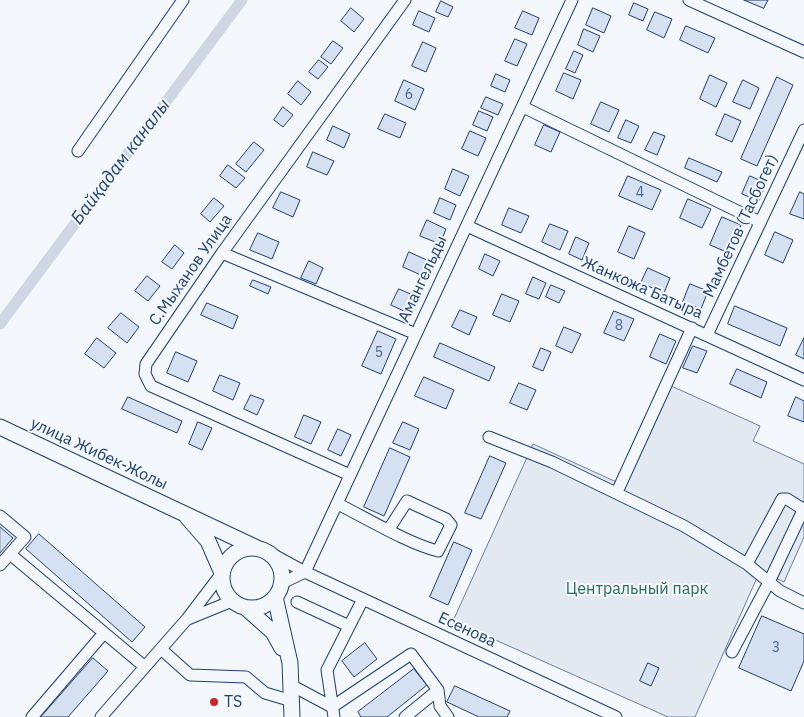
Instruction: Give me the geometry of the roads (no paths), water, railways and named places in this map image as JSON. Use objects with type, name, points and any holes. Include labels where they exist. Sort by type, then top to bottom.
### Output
[{"type":"main road","name":"улица Жибек-Жолы","points":[[0,427],[257,548]]},
{"type":"main road","points":[[182,513],[208,541],[222,572],[223,588],[232,601],[246,608],[273,632],[290,663]]},
{"type":"main road","points":[[222,572],[228,558],[241,549],[257,548],[272,554],[281,567],[282,583],[275,597],[262,606],[246,608]]},
{"type":"main road","points":[[275,597],[290,663],[292,717]]},
{"type":"street","points":[[78,151],[183,0]]},
{"type":"street","name":"С.Мыханов Улица","points":[[350,475],[151,386],[145,374],[146,364],[222,253],[405,0]]},
{"type":"street","name":"Амангельды","points":[[305,572],[572,0]]},
{"type":"street","points":[[689,0],[804,52]]},
{"type":"street","points":[[523,107],[760,222]]},
{"type":"street","name":"Мамбетов (Тасбогет)","points":[[707,335],[804,130]]},
{"type":"street","name":"Жанкожа Батыра","points":[[467,226],[804,380]]},
{"type":"street","points":[[222,253],[416,334]]},
{"type":"street","points":[[617,492],[692,328]]},
{"type":"street","points":[[488,437],[552,462],[684,526],[747,564],[780,591],[804,603]]},
{"type":"street","points":[[732,652],[769,582],[804,508],[787,499],[782,499],[747,564]]},
{"type":"street","points":[[338,504],[389,529],[438,552],[451,525],[446,519],[407,501],[389,529]]},
{"type":"street","points":[[0,516],[25,537],[0,565]]},
{"type":"street","points":[[10,554],[145,667]]},
{"type":"street","name":"Есенова","points":[[272,554],[305,572],[616,717]]},
{"type":"street","points":[[101,717],[187,620],[222,572]]},
{"type":"street","points":[[282,583],[305,572]]},
{"type":"street","points":[[333,712],[326,670],[363,599]]},
{"type":"street","points":[[187,620],[232,601]]},
{"type":"street","points":[[298,602],[349,626]]},
{"type":"street","points":[[32,717],[104,633]]},
{"type":"street","points":[[161,649],[190,676],[246,677],[265,693],[292,701]]},
{"type":"street","points":[[333,712],[410,654],[438,690],[440,706],[448,717]]},
{"type":"street","points":[[291,685],[333,712]]},
{"type":"street","points":[[405,717],[438,690]]},
{"type":"waterway","name":"Байқадам каналы","points":[[0,324],[242,0]]},
{"type":"place","name":"TS","points":[[214,702]]},
{"type":"park label","name":"Центральный парк","points":[[637,589]]}]
